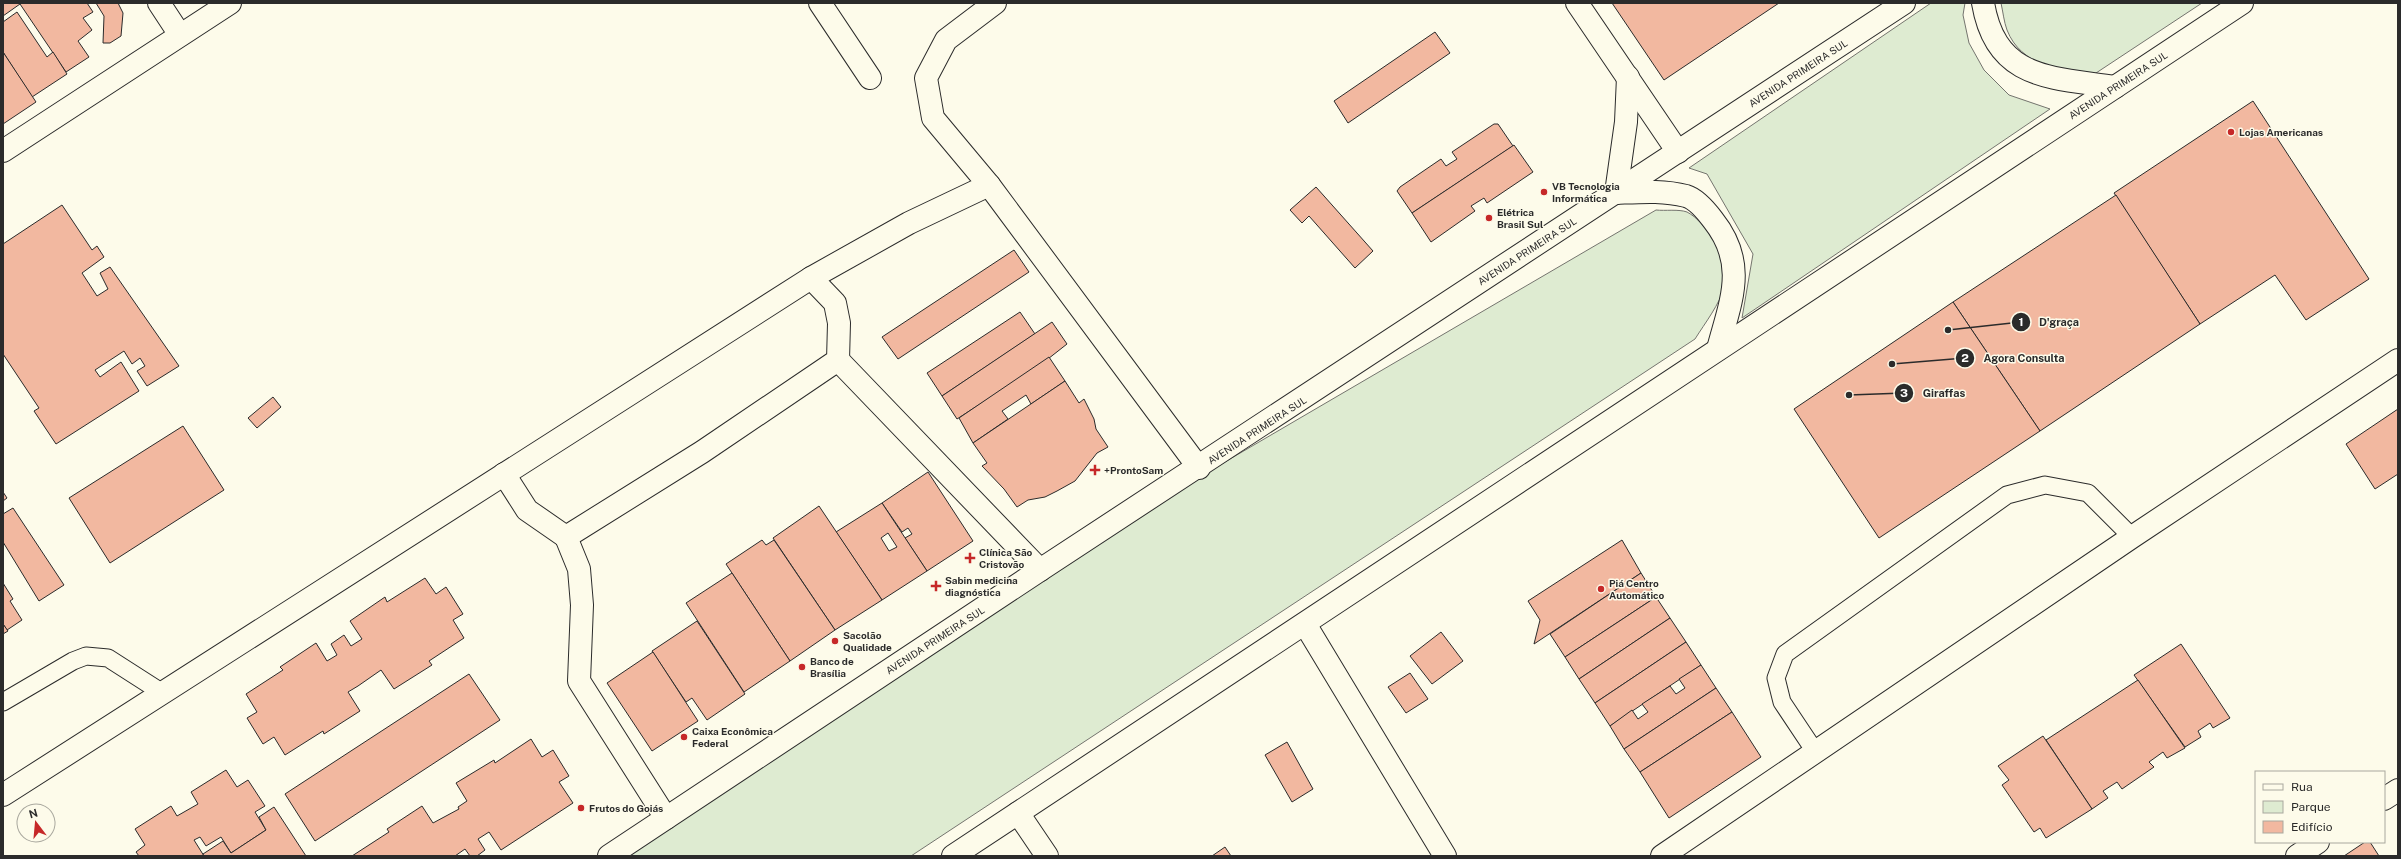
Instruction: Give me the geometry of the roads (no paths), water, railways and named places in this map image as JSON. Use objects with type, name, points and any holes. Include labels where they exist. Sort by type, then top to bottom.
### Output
[{"type":"street","points":[[159,3],[180,35]]},
{"type":"street","points":[[3,150],[230,3]]},
{"type":"street","points":[[820,3],[870,78]]},
{"type":"street","points":[[995,3],[946,40],[926,78],[932,118],[988,185],[1198,468]]},
{"type":"street","points":[[1577,3],[1678,152]]},
{"type":"street","name":"AVENIDA PRIMEIRA SUL","points":[[609,856],[1040,570],[1198,468],[1904,3]]},
{"type":"street","points":[[1983,3],[1987,25],[2000,50],[2017,65],[2044,76],[2115,87]]},
{"type":"street","name":"AVENIDA PRIMEIRA SUL","points":[[953,856],[2242,3]]},
{"type":"street","points":[[1628,77],[1626,122],[1616,193],[1663,192],[1688,196],[1707,212],[1723,232],[1734,260],[1734,284],[1718,349]]},
{"type":"street","points":[[3,795],[161,692],[810,278],[909,223],[988,185]]},
{"type":"street","points":[[810,278],[835,303],[839,323],[838,360],[1040,570]]},
{"type":"street","points":[[566,536],[702,452],[838,360]]},
{"type":"street","points":[[1662,856],[1816,753],[2132,537],[2398,360]]},
{"type":"street","points":[[504,474],[527,510],[566,536],[579,570],[582,605],[579,681],[666,818]]},
{"type":"street","points":[[1305,624],[1445,856]]},
{"type":"street","points":[[2385,799],[2398,790]]},
{"type":"street","points":[[1018,813],[1047,856]]},
{"type":"street","points":[[2297,856],[2316,843]]},
{"type":"lane","points":[[1816,753],[1782,702],[1776,678],[1785,654],[2007,495],[2046,485],[2088,493],[2132,537]]},
{"type":"lane","points":[[3,702],[73,661],[86,656],[108,658],[161,692]]},
{"type":"place","name":"Lojas Americanas","points":[[2231,132]]},
{"type":"place","name":"VB Tecnologia Informática","points":[[1544,192]]},
{"type":"place","name":"Elétrica Brasil Sul","points":[[1489,218]]},
{"type":"place","name":"D'graça","points":[[1948,330]]},
{"type":"place","name":"Agora Consulta","points":[[1892,364]]},
{"type":"place","name":"Giraffas","points":[[1849,395]]},
{"type":"place","name":"+ProntoSam","points":[[1095,470]]},
{"type":"place","name":"Clínica São Cristovão","points":[[970,558]]},
{"type":"place","name":"Sabin medicina diagnóstica","points":[[936,586]]},
{"type":"place","name":"Piá Centro Automático","points":[[1601,589]]},
{"type":"place","name":"Sacolão Qualidade","points":[[835,641]]},
{"type":"place","name":"Banco de Brasília","points":[[802,667]]},
{"type":"place","name":"Caixa Econômica Federal","points":[[684,737]]},
{"type":"place","name":"Frutos do Goiás","points":[[581,808]]}]
